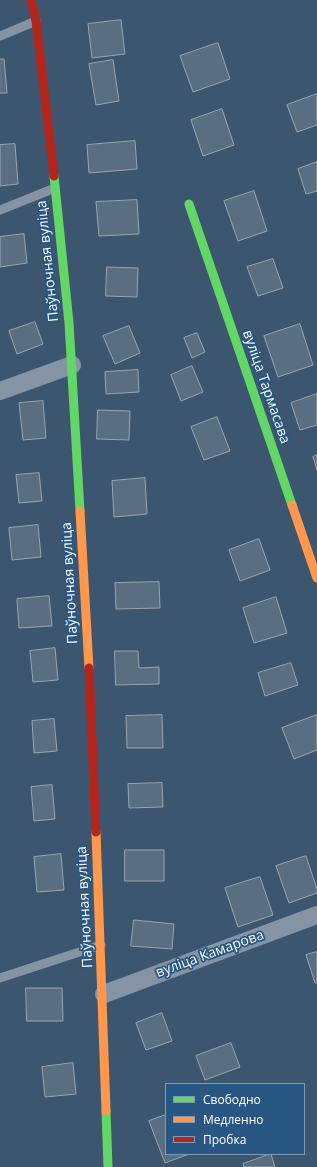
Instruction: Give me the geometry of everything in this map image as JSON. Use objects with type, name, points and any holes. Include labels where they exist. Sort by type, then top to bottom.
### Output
[{"type":"street","name":"Паўночная вуліца","points":[[32,0],[36,21],[55,188],[72,365],[104,994],[108,1167]]},
{"type":"street","name":"вуліца Тармасава","points":[[189,204],[317,578]]},
{"type":"street","points":[[0,391],[72,365]]},
{"type":"street","name":"вуліца Камарова","points":[[104,994],[317,915]]},
{"type":"lane","points":[[0,36],[36,21]]},
{"type":"lane","points":[[0,210],[55,188]]},
{"type":"lane","points":[[0,978],[101,945]]},
{"type":"building","points":[[121,20],[125,54],[92,58],[88,24]]},
{"type":"building","points":[[218,43],[230,79],[193,92],[180,56]]},
{"type":"building","points":[[0,59],[4,59],[7,93],[0,93]]},
{"type":"building","points":[[113,60],[119,101],[96,105],[89,64]]},
{"type":"building","points":[[317,94],[317,125],[297,132],[287,105]]},
{"type":"building","points":[[222,109],[234,145],[203,156],[191,120]]},
{"type":"building","points":[[135,141],[137,169],[89,173],[87,145]]},
{"type":"building","points":[[15,144],[18,184],[0,186],[0,145]]},
{"type":"building","points":[[317,162],[317,191],[306,194],[298,169]]},
{"type":"building","points":[[254,191],[267,231],[238,241],[224,201]]},
{"type":"building","points":[[137,200],[139,234],[99,236],[96,202]]},
{"type":"building","points":[[24,234],[27,263],[0,267],[0,237]]},
{"type":"building","points":[[273,259],[283,288],[258,296],[247,267]]},
{"type":"building","points":[[107,267],[138,268],[137,297],[106,296]]},
{"type":"building","points":[[35,322],[43,344],[17,354],[9,331]]},
{"type":"building","points":[[300,324],[313,365],[278,377],[264,336]]},
{"type":"building","points":[[129,326],[140,353],[115,364],[103,336]]},
{"type":"building","points":[[197,333],[205,352],[192,358],[184,338]]},
{"type":"building","points":[[192,366],[203,392],[181,401],[171,375]]},
{"type":"building","points":[[138,370],[139,392],[106,394],[105,372]]},
{"type":"building","points":[[317,394],[317,425],[300,430],[291,403]]},
{"type":"building","points":[[43,401],[46,438],[23,440],[19,403]]},
{"type":"building","points":[[98,410],[130,411],[129,440],[97,439]]},
{"type":"building","points":[[217,417],[230,451],[204,460],[191,427]]},
{"type":"building","points":[[317,455],[317,470],[313,457]]},
{"type":"building","points":[[39,473],[42,501],[19,503],[16,475]]},
{"type":"building","points":[[145,478],[147,514],[114,517],[112,481]]},
{"type":"building","points":[[38,525],[41,557],[12,560],[9,528]]},
{"type":"building","points":[[259,539],[270,570],[240,581],[229,550]]},
{"type":"building","points":[[159,582],[160,608],[116,609],[115,583]]},
{"type":"building","points":[[49,596],[52,626],[19,628],[17,599]]},
{"type":"building","points":[[276,597],[287,633],[254,643],[243,608]]},
{"type":"building","points":[[55,648],[58,680],[33,682],[30,651]]},
{"type":"building","points":[[115,651],[138,651],[139,668],[159,667],[159,684],[116,685]]},
{"type":"building","points":[[291,663],[298,685],[265,696],[258,673]]},
{"type":"building","points":[[162,715],[163,748],[127,748],[126,716]]},
{"type":"building","points":[[317,715],[317,750],[294,759],[282,728]]},
{"type":"building","points":[[54,719],[57,751],[34,753],[32,721]]},
{"type":"building","points":[[162,783],[163,807],[129,808],[128,784]]},
{"type":"building","points":[[52,785],[55,819],[34,821],[31,787]]},
{"type":"building","points":[[125,850],[164,850],[164,881],[125,881]]},
{"type":"building","points":[[61,854],[64,890],[37,892],[34,857]]},
{"type":"building","points":[[306,856],[317,893],[289,903],[276,866]]},
{"type":"building","points":[[260,877],[273,915],[238,927],[225,888]]},
{"type":"building","points":[[134,920],[174,924],[172,949],[131,946]]},
{"type":"building","points":[[317,952],[317,983],[315,983],[306,955]]},
{"type":"building","points":[[26,988],[62,988],[63,1021],[27,1021]]},
{"type":"building","points":[[162,1013],[172,1041],[146,1050],[136,1023]]},
{"type":"building","points":[[231,1043],[240,1067],[205,1080],[196,1056]]},
{"type":"building","points":[[73,1063],[76,1094],[45,1097],[42,1067]]},
{"type":"building","points":[[165,1115],[165,1155],[186,1155],[165,1163],[149,1121]]},
{"type":"building","points":[[271,1155],[275,1167],[244,1167],[243,1164]]},
{"type":"traffic: fast","points":[[54,176],[69,323],[80,511]]},
{"type":"traffic: fast","points":[[189,204],[292,505]]},
{"type":"traffic: fast","points":[[106,1111],[108,1167]]},
{"type":"traffic: slow","points":[[292,505],[317,578]]},
{"type":"traffic: slow","points":[[80,511],[89,668]]},
{"type":"traffic: slow","points":[[96,832],[106,1111]]},
{"type":"traffic: jam","points":[[31,0],[36,21],[54,176]]},
{"type":"traffic: jam","points":[[89,668],[96,832]]}]
